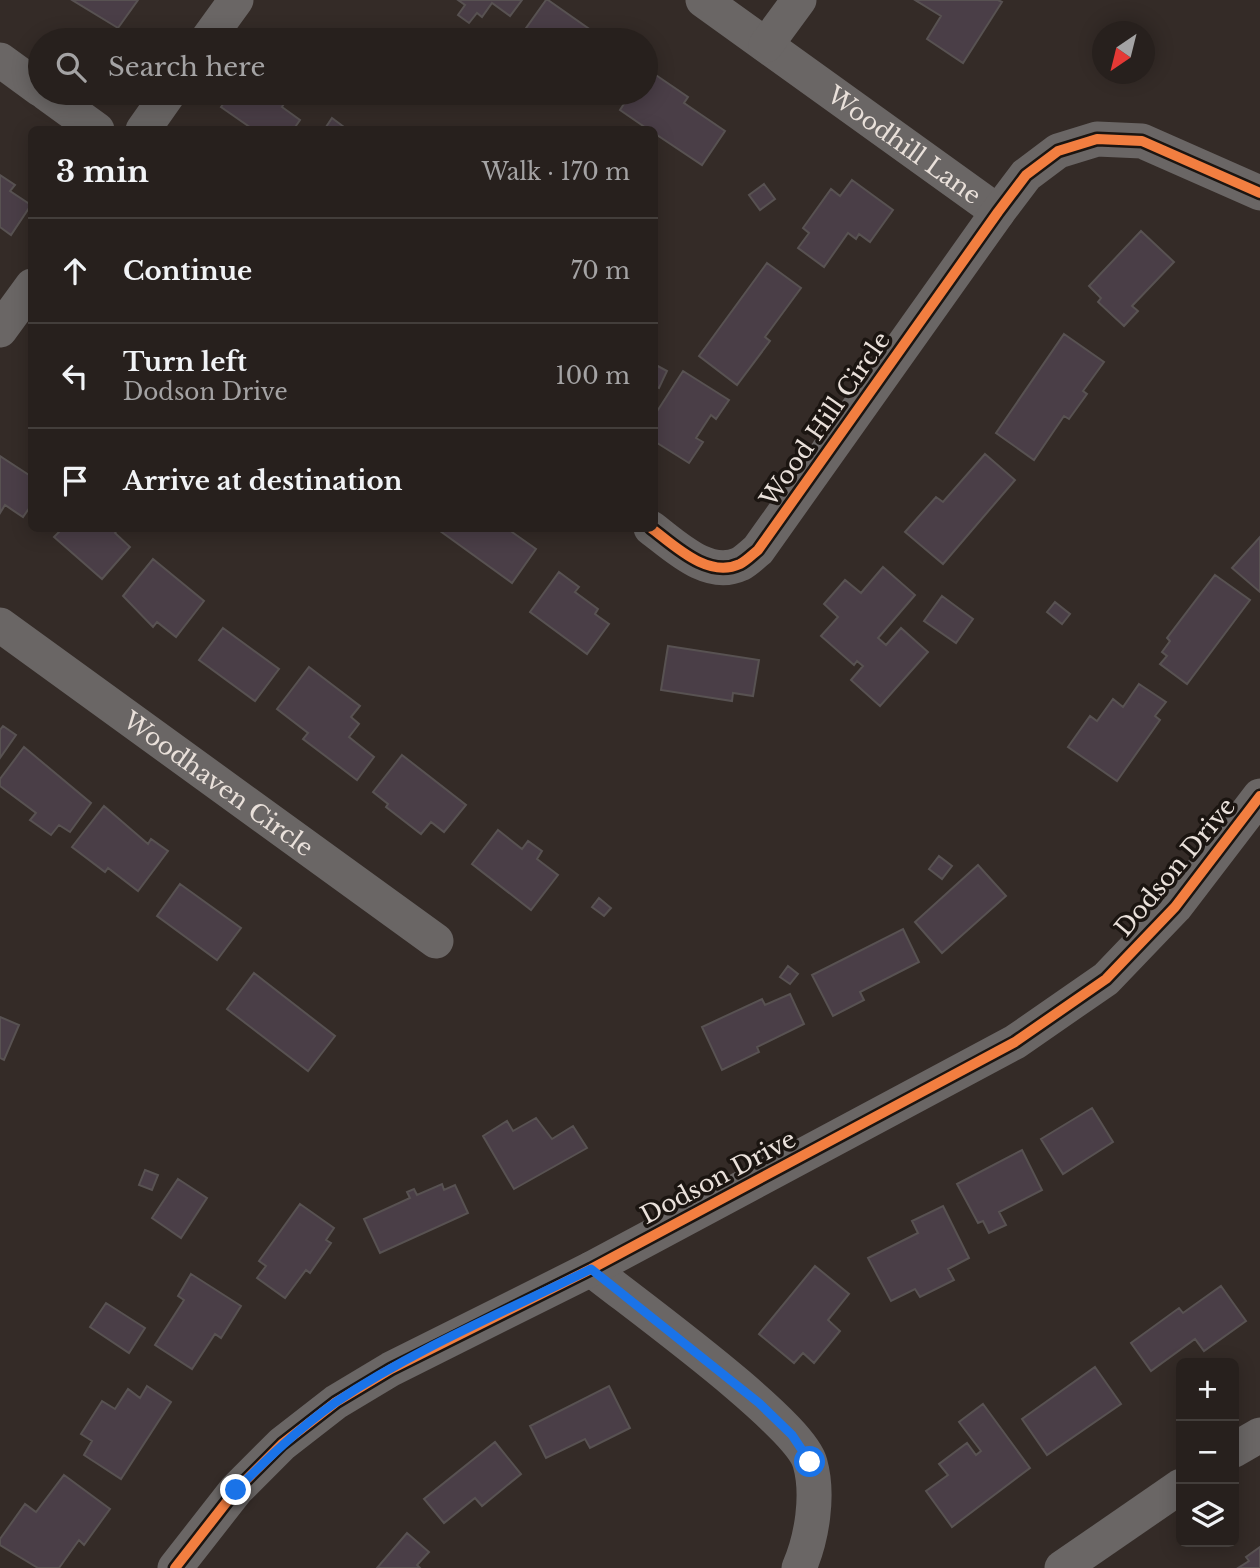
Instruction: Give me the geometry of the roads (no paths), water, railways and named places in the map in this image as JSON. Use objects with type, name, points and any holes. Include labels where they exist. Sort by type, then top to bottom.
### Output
[{"type":"street","points":[[216,28],[236,0]]},
{"type":"street","name":"Woodhill Lane","points":[[703,0],[998,212],[1027,175],[1058,151],[1097,139],[1142,141],[1260,193]]},
{"type":"street","points":[[766,45],[799,0]]},
{"type":"street","points":[[0,60],[28,80]]},
{"type":"street","points":[[63,105],[91,126]]},
{"type":"street","points":[[146,126],[161,105]]},
{"type":"street","name":"Wood Hill Circle","points":[[656,532],[694,560],[718,568],[740,564],[758,550],[998,212]]},
{"type":"street","points":[[0,330],[28,292]]},
{"type":"street","name":"Woodhaven Circle","points":[[0,625],[436,941]]},
{"type":"street","name":"Dodson Drive","points":[[175,1568],[236,1490],[282,1444],[336,1402],[391,1369],[591,1269],[1015,1042],[1106,979],[1175,907],[1260,796]]},
{"type":"street","points":[[591,1269],[759,1403],[792,1435],[810,1462],[814,1504],[799,1568]]},
{"type":"street","points":[[1239,1447],[1260,1435]]},
{"type":"street","points":[[1062,1568],[1176,1489]]}]
